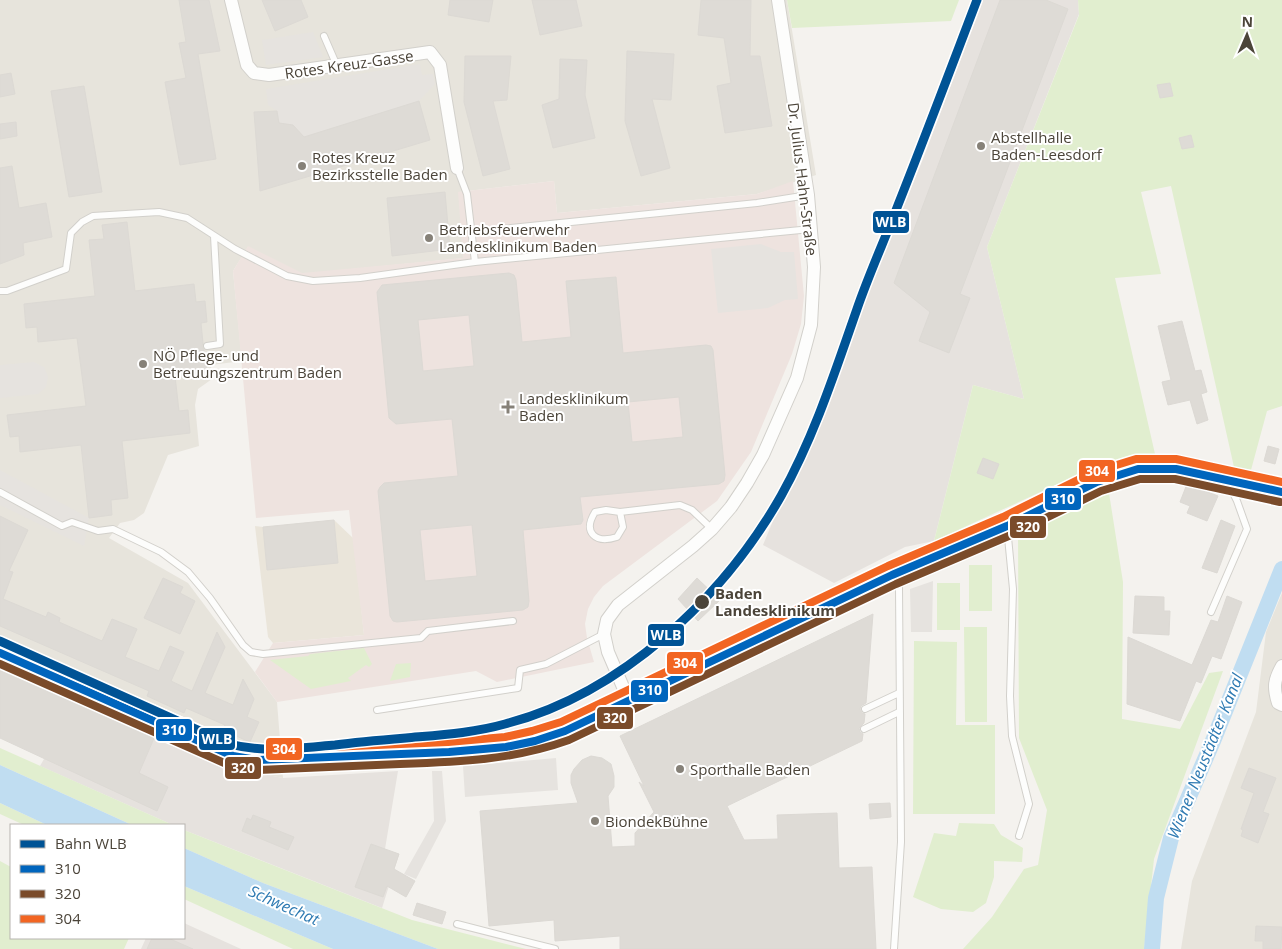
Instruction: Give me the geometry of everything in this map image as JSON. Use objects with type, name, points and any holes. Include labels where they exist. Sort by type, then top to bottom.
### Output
[{"type":"street","name":"Rotes Kreuz-Gasse","points":[[232,0],[247,65],[254,74],[269,75],[430,52],[440,65],[457,168]]},
{"type":"street","name":"Dr. Julius Hahn-Straße","points":[[604,634],[607,620],[618,605],[693,546],[712,529],[731,507],[762,455],[798,378],[810,325],[814,267],[808,195],[778,0]]},
{"type":"street","points":[[0,653],[233,756],[258,760],[449,752],[506,746],[535,741],[565,731],[892,575],[1007,526],[1096,482],[1138,469],[1176,469],[1282,492]]},
{"type":"street","points":[[604,634],[608,652],[629,701]]},
{"type":"street","points":[[1282,666],[1277,676],[1274,690],[1278,703],[1282,705]]},
{"type":"lane","points":[[324,36],[337,66]]},
{"type":"lane","points":[[457,168],[467,194],[476,262]]},
{"type":"lane","points":[[502,229],[757,203],[808,195]]},
{"type":"lane","points":[[0,291],[7,291],[66,269],[71,233],[82,222],[93,216],[159,212],[187,218],[235,249],[287,276],[313,281],[360,278],[476,262],[811,229]]},
{"type":"lane","points":[[207,346],[220,344],[214,236]]},
{"type":"lane","points":[[1210,612],[1247,529],[1237,501],[1226,479]]},
{"type":"lane","points":[[0,492],[62,526],[72,522],[98,532],[112,529],[161,552],[188,572],[210,598],[243,645],[251,652],[263,654],[421,638],[428,631],[513,621]]},
{"type":"lane","points":[[620,512],[622,527],[617,537],[607,540],[597,538],[590,531],[590,521],[595,512],[606,510],[620,512],[680,505],[692,510],[712,529]]},
{"type":"lane","points":[[1007,526],[1013,589],[1010,696],[1012,736],[1029,804],[1019,836]]},
{"type":"lane","points":[[892,575],[899,588],[901,842],[894,949]]},
{"type":"lane","points":[[377,710],[518,688],[520,670],[546,664],[604,634]]},
{"type":"lane","points":[[865,709],[899,693]]},
{"type":"lane","points":[[864,729],[899,712]]},
{"type":"lane","points":[[457,924],[555,949]]},
{"type":"shaded area","points":[[0,0],[787,0],[816,175],[757,194],[557,213],[554,181],[459,192],[464,258],[302,274],[248,247],[233,271],[242,361],[211,365],[212,379],[198,389],[195,405],[199,446],[168,455],[144,513],[134,520],[120,523],[109,538],[188,583],[277,702],[283,778],[242,770],[0,663]]},
{"type":"shaded area","name":"Abstellhalle Baden-Leesdorf","points":[[983,0],[1078,0],[1079,14],[987,247],[1024,399],[973,385],[934,541],[905,547],[834,583],[763,545],[923,159]]},
{"type":"shaded area","points":[[313,32],[323,57],[266,65],[262,40]]},
{"type":"shaded area","points":[[420,64],[422,75],[433,74],[435,84],[419,101],[304,137],[293,125],[279,123],[277,111],[268,105],[266,89]]},
{"type":"shaded area","name":"Landesklinikum Baden","points":[[554,181],[557,213],[757,194],[793,181],[804,296],[801,324],[792,354],[751,452],[717,501],[603,586],[594,597],[588,609],[585,624],[594,662],[497,682],[476,671],[277,702],[255,672],[273,643],[364,635],[349,510],[256,518],[233,271],[248,246],[302,273],[463,258],[458,192]]},
{"type":"shaded area","points":[[761,244],[781,252],[794,252],[798,299],[785,300],[768,308],[718,313],[711,249]]},
{"type":"shaded area","points":[[34,362],[44,367],[48,377],[46,387],[38,394],[0,398],[0,365]]},
{"type":"shaded area","points":[[0,470],[89,518],[84,546],[0,505]]},
{"type":"shaded area","points":[[334,520],[354,539],[364,635],[273,643],[268,637],[255,526],[263,527]]},
{"type":"shaded area","points":[[933,581],[932,632],[911,632],[910,589]]},
{"type":"shaded area","points":[[1282,593],[1282,949],[1181,949],[1192,881],[1256,712],[1266,632]]},
{"type":"shaded area","points":[[157,732],[242,770],[283,778],[398,771],[385,849],[399,854],[382,908],[185,830],[185,824],[171,824],[40,766],[44,759],[144,761]]},
{"type":"shaded area","points":[[556,758],[558,790],[465,797],[463,766]]},
{"type":"shaded area","points":[[432,771],[442,771],[446,821],[416,879],[404,874],[434,821]]},
{"type":"shaded area","points":[[185,923],[241,949],[141,949],[146,939],[185,939]]},
{"type":"green space","points":[[787,0],[959,0],[951,21],[792,28]]},
{"type":"green space","points":[[1078,0],[1282,0],[1282,406],[1267,411],[1251,470],[1234,467],[1171,186],[1141,192],[1161,274],[1115,278],[1155,454],[1095,467],[934,541],[973,385],[1024,399],[987,247],[1079,15]]},
{"type":"green space","points":[[1109,493],[1123,582],[1122,719],[1180,729],[1209,673],[1223,671],[1154,859],[1144,949],[963,949],[992,917],[1024,869],[1038,865],[1047,810],[1019,738],[1018,535]]},
{"type":"green space","points":[[969,565],[992,565],[992,611],[969,611]]},
{"type":"green space","points":[[937,583],[960,583],[960,630],[937,630]]},
{"type":"green space","points":[[964,627],[987,627],[987,722],[965,722]]},
{"type":"green space","points":[[914,641],[957,642],[956,725],[995,725],[995,814],[913,814]]},
{"type":"green space","points":[[364,648],[372,664],[369,667],[366,665],[348,678],[351,681],[311,689],[270,660],[308,656],[310,654]]},
{"type":"green space","points":[[411,663],[410,677],[390,681],[396,664]]},
{"type":"green space","points":[[0,748],[171,824],[130,824],[0,765]]},
{"type":"green space","points":[[0,803],[45,824],[22,824],[0,814]]},
{"type":"green space","points":[[959,823],[994,824],[1001,835],[1023,848],[1022,862],[994,861],[994,877],[986,903],[973,912],[941,909],[913,897],[934,833],[956,836]]},
{"type":"green space","points":[[185,830],[412,920],[526,949],[438,949],[263,883],[185,848]]},
{"type":"green space","points":[[0,861],[10,866],[10,939],[129,939],[124,949],[0,949]]},
{"type":"green space","points":[[185,886],[333,949],[293,949],[185,899]]},
{"type":"water","points":[[0,765],[130,824],[45,824],[0,803]]},
{"type":"water","name":"Schwechat","points":[[185,848],[263,883],[438,949],[333,949],[185,886]]},
{"type":"building","points":[[179,0],[209,0],[220,51],[198,54],[216,159],[180,165],[165,82],[186,78],[179,43],[186,42]]},
{"type":"building","points":[[262,0],[301,0],[308,17],[275,31]]},
{"type":"building","points":[[450,0],[493,0],[489,22],[448,15]]},
{"type":"building","points":[[532,0],[576,0],[582,26],[540,35]]},
{"type":"building","points":[[701,0],[751,0],[750,56],[760,56],[772,126],[725,133],[717,86],[731,83],[724,38],[698,35]]},
{"type":"building","name":"Abstellhalle Baden-Leesdorf","points":[[1000,0],[1046,0],[1068,9],[960,294],[970,298],[949,353],[919,341],[930,312],[894,283]]},
{"type":"building","points":[[627,51],[674,54],[671,100],[652,99],[670,168],[641,176],[625,121]]},
{"type":"building","points":[[465,56],[511,56],[507,100],[493,101],[510,169],[483,176],[464,102]]},
{"type":"building","points":[[560,59],[587,60],[585,95],[595,138],[553,148],[542,105],[559,99]]},
{"type":"building","points":[[11,73],[15,94],[0,97],[0,75]]},
{"type":"building","points":[[1170,83],[1173,96],[1160,98],[1157,85]]},
{"type":"building","points":[[84,86],[102,192],[69,197],[51,91]]},
{"type":"building","name":"Rotes Kreuz Bezirksstelle Baden","points":[[419,101],[430,140],[260,191],[254,112],[277,111],[279,123],[293,125],[304,137]]},
{"type":"building","points":[[16,122],[17,136],[0,139],[0,124]]},
{"type":"building","points":[[1191,135],[1194,147],[1182,149],[1179,138]]},
{"type":"building","points":[[12,166],[19,208],[46,203],[52,237],[23,243],[24,255],[0,264],[0,168]]},
{"type":"building","points":[[445,192],[450,249],[392,256],[387,198]]},
{"type":"building","name":"NÖ Pflege- und Betreuungszentrum Baden","points":[[127,222],[135,291],[194,284],[196,302],[205,301],[207,322],[201,323],[202,346],[207,372],[175,376],[179,411],[188,410],[190,433],[122,441],[128,498],[111,500],[112,515],[89,518],[81,445],[20,452],[19,436],[10,437],[7,415],[86,406],[77,338],[38,342],[37,327],[26,328],[24,304],[95,296],[89,240],[104,239],[102,225]]},
{"type":"building","name":"Landesklinikum Baden","points":[[509,273],[514,275],[522,342],[571,337],[566,281],[616,277],[623,353],[711,346],[713,350],[724,481],[719,484],[580,497],[583,520],[581,524],[523,530],[528,607],[523,610],[393,621],[390,616],[378,491],[384,483],[458,476],[452,419],[396,424],[389,418],[377,292],[382,285]],"holes":[[[469,315],[474,366],[423,371],[418,320]],[[679,397],[683,437],[632,442],[628,402]],[[472,525],[477,576],[425,581],[420,530]]]},
{"type":"building","points":[[1182,321],[1195,371],[1201,370],[1207,392],[1201,394],[1208,420],[1197,424],[1190,400],[1168,405],[1162,382],[1171,380],[1158,326]]},
{"type":"building","points":[[1268,446],[1279,449],[1275,464],[1264,461]]},
{"type":"building","points":[[983,458],[999,464],[993,479],[977,473]]},
{"type":"building","points":[[1187,484],[1218,496],[1207,521],[1187,513],[1190,506],[1180,502]]},
{"type":"building","points":[[0,516],[28,530],[9,571],[13,572],[3,599],[46,617],[48,612],[60,618],[59,622],[102,641],[112,619],[137,629],[125,657],[159,671],[170,646],[184,652],[171,681],[192,691],[217,632],[225,647],[205,693],[233,705],[243,679],[254,699],[247,717],[259,722],[250,742],[222,730],[225,725],[186,708],[184,713],[147,696],[149,691],[0,626]]},
{"type":"building","points":[[334,520],[338,563],[267,570],[263,527]]},
{"type":"building","points":[[1221,520],[1235,526],[1217,573],[1202,568]]},
{"type":"building","points":[[163,578],[183,587],[180,593],[195,601],[180,634],[144,618]]},
{"type":"building","points":[[697,578],[720,600],[698,621],[678,599]]},
{"type":"building","points":[[1135,596],[1164,597],[1164,611],[1170,611],[1169,635],[1133,633]]},
{"type":"building","points":[[1227,596],[1242,602],[1221,659],[1212,656],[1201,683],[1196,681],[1180,721],[1127,704],[1128,637],[1192,665],[1211,620],[1218,622]]},
{"type":"building","points":[[873,614],[866,703],[860,709],[865,714],[864,723],[859,728],[863,734],[862,741],[727,806],[744,840],[778,839],[777,815],[837,813],[839,868],[872,867],[876,949],[620,949],[620,936],[555,941],[554,920],[489,926],[480,811],[578,803],[571,783],[571,775],[574,769],[582,760],[591,756],[602,758],[611,764],[614,776],[614,787],[608,796],[612,847],[635,846],[635,833],[654,812],[620,736]]},
{"type":"building","points":[[0,667],[155,736],[139,773],[168,787],[157,811],[0,738]]},
{"type":"building","points":[[1249,768],[1276,778],[1263,812],[1269,814],[1258,843],[1241,836],[1243,830],[1241,829],[1254,793],[1241,788]]},
{"type":"building","points":[[890,803],[891,817],[870,819],[869,804]]},
{"type":"building","points":[[253,815],[271,822],[269,827],[294,837],[288,850],[242,831],[247,818],[251,820]]},
{"type":"building","points":[[371,844],[399,854],[394,869],[415,881],[406,897],[387,886],[383,897],[355,887]]},
{"type":"building","points":[[417,903],[446,912],[442,924],[413,915]]},
{"type":"building","points":[[1256,926],[1282,927],[1281,949],[1263,949],[1263,941],[1255,941]]},
{"type":"building","points":[[152,939],[170,939],[193,949],[147,949]]},
{"type":"waterway","name":"Wiener Neustädter Kanal","points":[[1152,949],[1156,898],[1171,838],[1213,741],[1282,569]]},
{"type":"rail line","name":"WLB","points":[[0,641],[229,744],[268,749],[443,735],[493,727],[548,710],[589,690],[628,666],[665,637],[699,605],[730,570],[757,534],[793,474],[823,404],[867,283],[977,0]]},
{"type":"transit line","name":"304","points":[[4,644],[236,746],[259,750],[448,742],[505,737],[561,722],[888,566],[1003,517],[1094,472],[1136,459],[1176,459],[1282,482]]},
{"type":"transit line","name":"310","points":[[0,653],[233,756],[258,760],[449,752],[506,747],[535,741],[565,731],[892,575],[1007,526],[1097,482],[1138,469],[1176,469],[1282,492]]},
{"type":"transit line","name":"320","points":[[0,664],[231,766],[258,770],[486,759],[527,752],[569,740],[896,584],[1011,535],[1101,491],[1140,479],[1175,479],[1280,502]]},
{"type":"place","name":"Abstellhalle Baden-Leesdorf","points":[[981,146]]},
{"type":"place","name":"Rotes Kreuz Bezirksstelle Baden","points":[[302,166]]},
{"type":"place","name":"Betriebsfeuerwehr Landesklinikum Baden","points":[[429,238]]},
{"type":"place","name":"NÖ Pflege- und Betreuungszentrum Baden","points":[[143,364]]},
{"type":"place","name":"Landesklinikum Baden","points":[[508,407]]},
{"type":"place","name":"Baden Landesklinikum","points":[[702,602]]},
{"type":"place","name":"Sporthalle Baden","points":[[680,769]]},
{"type":"place","name":"BiondekBühne","points":[[595,821]]}]
